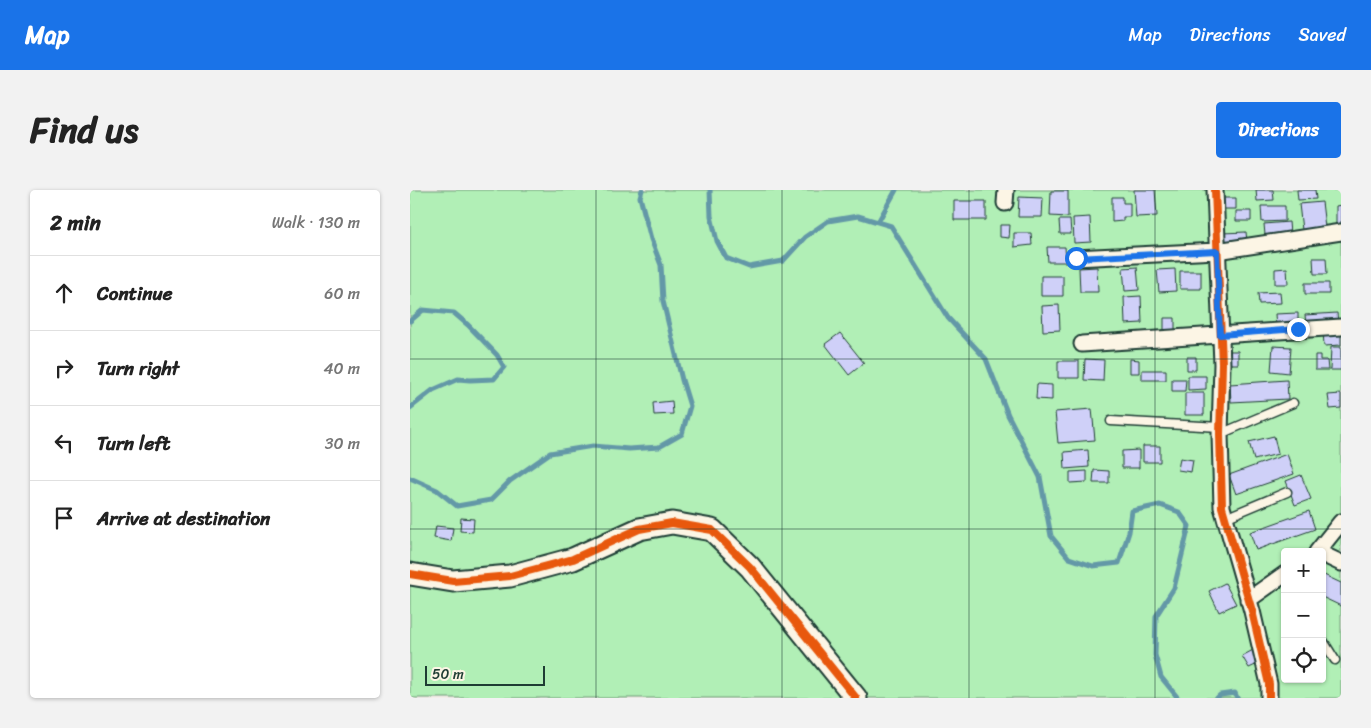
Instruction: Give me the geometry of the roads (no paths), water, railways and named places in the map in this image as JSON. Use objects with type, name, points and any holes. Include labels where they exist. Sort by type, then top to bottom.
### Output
[{"type":"street","points":[[1215,190],[1222,364],[1220,430],[1222,507],[1269,684],[1269,698]]},
{"type":"street","points":[[1076,258],[1217,251],[1341,232]]},
{"type":"street","points":[[1082,344],[1341,327]]},
{"type":"street","points":[[1320,548],[1341,522]]},
{"type":"street","points":[[410,574],[453,580],[510,576],[573,559],[640,529],[672,523],[712,530],[750,567],[856,698]]},
{"type":"street","points":[[1326,556],[1341,563]]},
{"type":"street","points":[[1248,600],[1281,577]]},
{"type":"lane","points":[[1111,422],[1220,430],[1293,403]]},
{"type":"lane","points":[[1225,518],[1287,492]]},
{"type":"lane","points":[[1326,645],[1335,660]]},
{"type":"waterway","points":[[410,478],[437,490],[457,506],[491,500],[510,481],[550,453],[593,446],[629,449],[659,447],[682,434],[690,406],[663,301],[661,265],[651,239],[640,197],[642,190]]},
{"type":"waterway","points":[[710,190],[711,216],[717,241],[726,258],[749,267],[783,261],[805,237],[828,221],[858,216],[891,226],[948,318],[986,359],[1008,415],[1040,477],[1051,536],[1069,558],[1093,566],[1119,563],[1129,532],[1132,511],[1160,505],[1179,512],[1189,526],[1174,588],[1156,616],[1155,655],[1161,677],[1178,698]]},
{"type":"waterway","points":[[878,222],[896,190]]},
{"type":"waterway","points":[[410,321],[423,310],[454,313],[497,355],[504,367],[494,379],[458,379],[433,390],[410,408]]},
{"type":"waterway","points":[[1217,698],[1220,695],[1235,693],[1237,698]]}]
